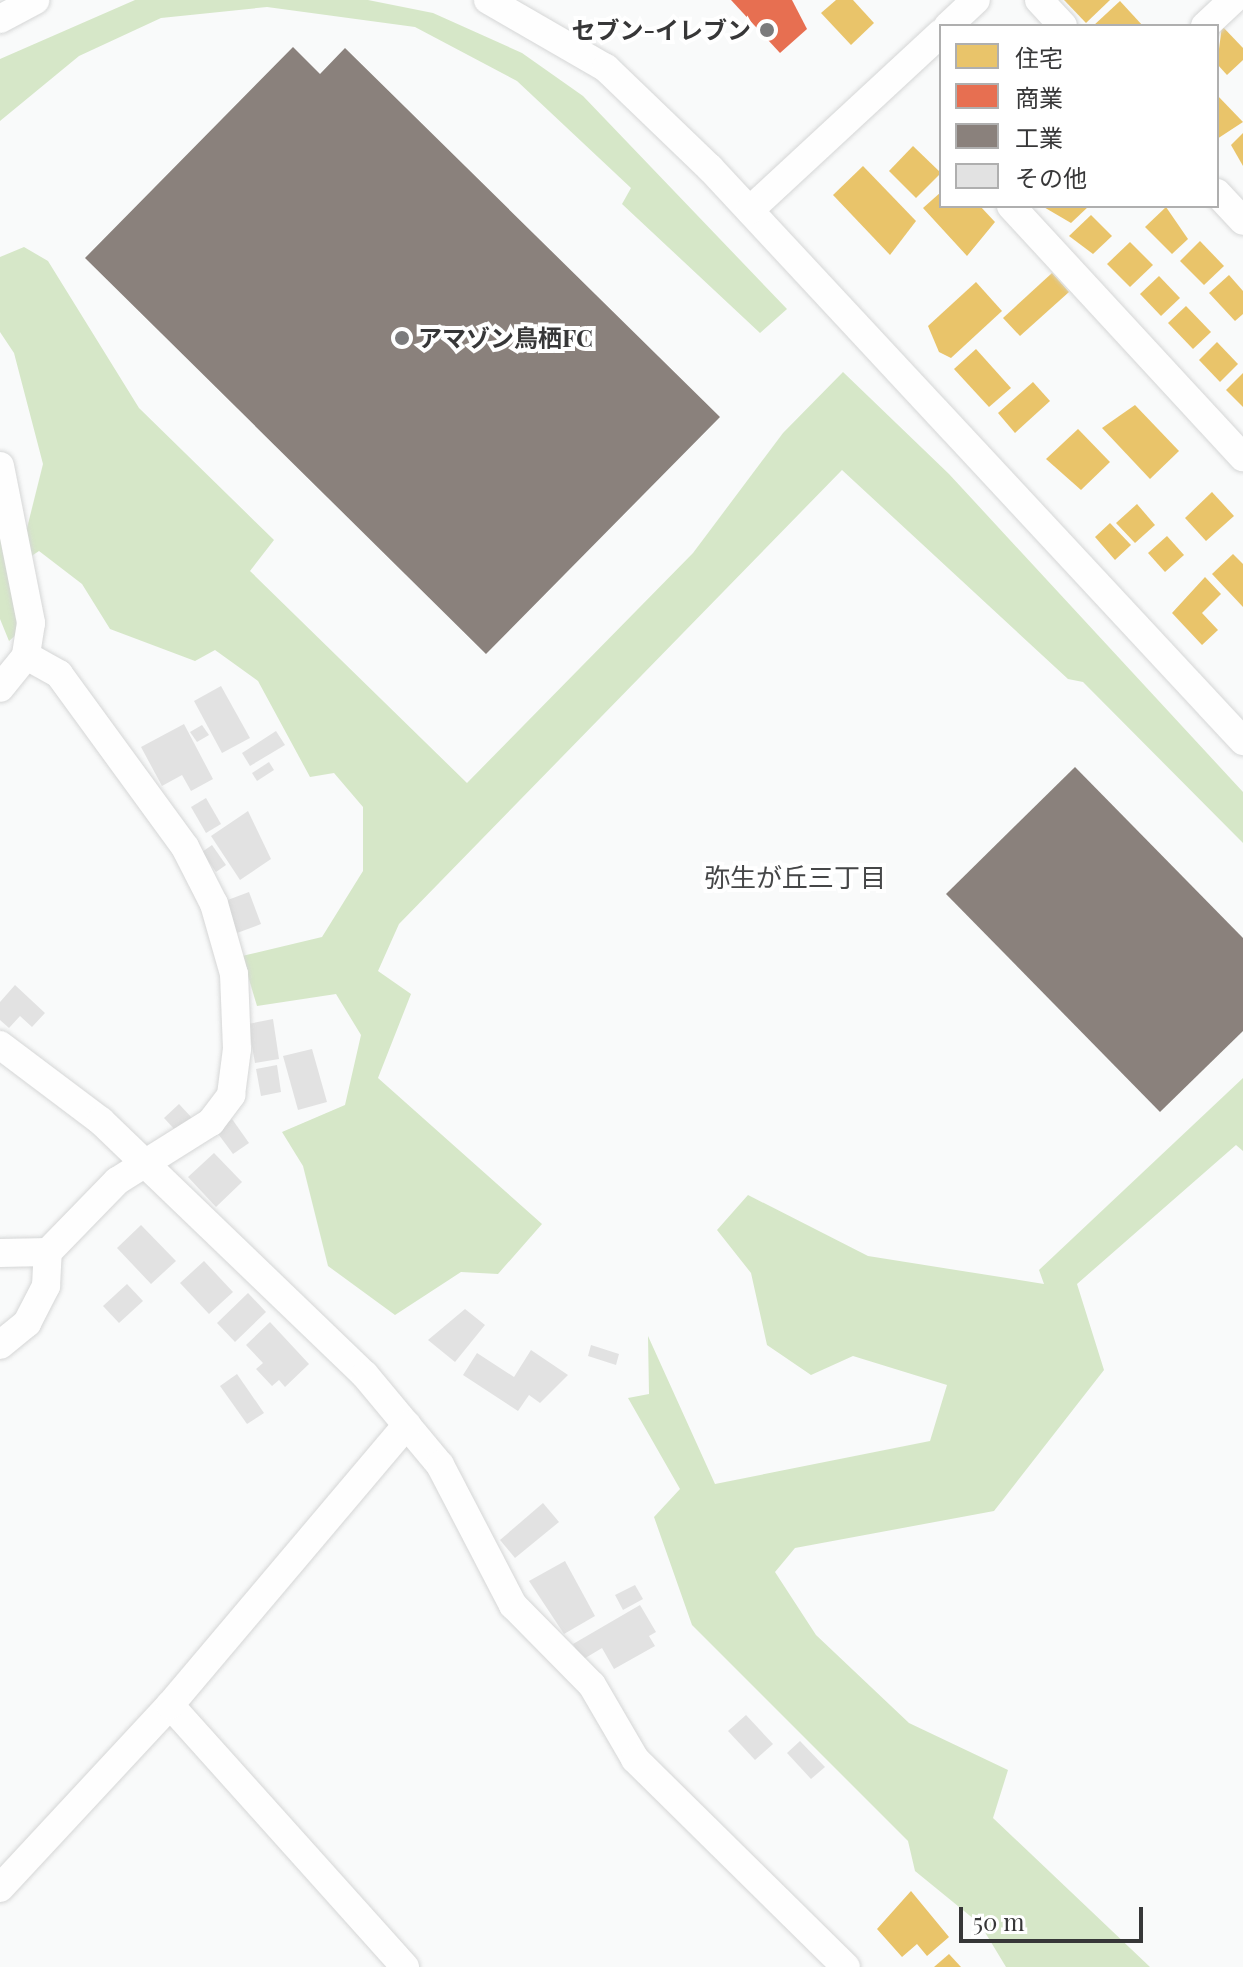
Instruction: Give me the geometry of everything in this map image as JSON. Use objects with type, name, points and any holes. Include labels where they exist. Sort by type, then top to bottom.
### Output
[{"type":"street","points":[[0,19],[35,0]]},
{"type":"street","points":[[488,0],[606,68],[750,210],[1243,741]]},
{"type":"street","points":[[950,24],[976,0]]},
{"type":"street","points":[[1039,0],[1061,24]]},
{"type":"street","points":[[1207,24],[1233,0]]},
{"type":"street","points":[[750,210],[939,35]]},
{"type":"street","points":[[1219,195],[1243,221]]},
{"type":"street","points":[[1013,208],[1243,457]]},
{"type":"street","points":[[0,466],[23,558],[31,623],[26,656],[0,688]]},
{"type":"street","points":[[0,1345],[27,1323],[46,1286],[48,1252],[117,1181],[211,1122],[231,1095],[239,1005],[234,974],[214,904],[164,810],[59,674],[26,656]]},
{"type":"street","points":[[0,1045],[101,1121],[143,1165],[318,1327],[407,1425],[474,1525],[489,1571],[592,1685],[635,1759],[846,1967]]},
{"type":"street","points":[[0,1253],[48,1252]]},
{"type":"street","points":[[0,1888],[170,1705],[407,1425]]},
{"type":"street","points":[[170,1705],[405,1967]]},
{"type":"green space","points":[[135,0],[368,0],[433,13],[522,53],[583,96],[787,309],[760,333],[622,204],[631,188],[517,81],[415,27],[267,7],[161,18],[79,56],[0,121],[0,59]]},
{"type":"green space","points":[[24,247],[48,261],[139,408],[274,540],[250,571],[467,783],[693,553],[783,433],[843,372],[949,474],[1243,792],[1243,843],[1083,682],[1068,679],[842,470],[399,924],[378,971],[411,994],[378,1078],[542,1224],[498,1274],[461,1272],[395,1315],[328,1266],[303,1166],[282,1132],[345,1105],[361,1035],[336,994],[257,1006],[242,956],[322,937],[363,871],[363,807],[334,773],[310,777],[258,681],[215,650],[195,661],[110,629],[82,584],[39,551],[18,565],[25,627],[9,641],[0,619],[0,533],[27,528],[43,464],[14,353],[0,332],[0,257]]},
{"type":"green space","points":[[1243,1078],[1243,1151],[1236,1145],[1077,1284],[1104,1370],[994,1511],[795,1548],[775,1572],[816,1635],[909,1723],[1008,1770],[993,1818],[1150,1967],[1006,1967],[980,1924],[915,1871],[908,1841],[692,1625],[654,1517],[680,1489],[628,1398],[649,1394],[648,1336],[715,1484],[930,1441],[947,1385],[853,1356],[811,1375],[767,1345],[751,1273],[717,1230],[748,1195],[868,1256],[1044,1284],[1039,1270]]},
{"type":"building: 住宅","points":[[836,0],[853,0],[874,23],[851,45],[821,13]]},
{"type":"building: 住宅","points":[[1064,0],[1110,0],[1086,23]]},
{"type":"building: 住宅","points":[[1120,1],[1141,24],[1095,24]]},
{"type":"building: 住宅","points":[[1222,26],[1243,48],[1243,60],[1227,75],[1219,66]]},
{"type":"building: 住宅","points":[[1219,97],[1243,122],[1219,138]]},
{"type":"building: 住宅","points":[[1243,133],[1243,166],[1231,145]]},
{"type":"building: 住宅","points":[[913,146],[939,171],[939,175],[916,198],[889,171]]},
{"type":"building: 住宅","points":[[863,166],[916,221],[890,255],[833,195]]},
{"type":"building: 住宅","points":[[939,194],[939,208],[982,208],[995,222],[967,256],[923,208]]},
{"type":"building: 住宅","points":[[1045,208],[1087,208],[1071,223]]},
{"type":"building: 住宅","points":[[1167,208],[1188,239],[1172,254],[1145,227]]},
{"type":"building: 住宅","points":[[1091,215],[1112,236],[1093,254],[1069,236]]},
{"type":"building: 住宅","points":[[1200,241],[1224,266],[1204,285],[1180,261]]},
{"type":"building: 住宅","points":[[1130,242],[1153,265],[1130,287],[1107,264]]},
{"type":"building: 住宅","points":[[1052,273],[1069,292],[1020,336],[1003,318]]},
{"type":"building: 住宅","points":[[1229,275],[1243,291],[1243,314],[1235,321],[1209,293]]},
{"type":"building: 住宅","points":[[1159,276],[1180,298],[1161,316],[1140,294]]},
{"type":"building: 住宅","points":[[976,282],[1002,311],[951,358],[939,352],[928,326]]},
{"type":"building: 住宅","points":[[1186,306],[1211,332],[1193,349],[1168,323]]},
{"type":"building: 住宅","points":[[1217,342],[1238,364],[1220,382],[1199,360]]},
{"type":"building: 住宅","points":[[976,349],[1011,388],[989,407],[954,369]]},
{"type":"building: 住宅","points":[[1243,373],[1243,407],[1226,390]]},
{"type":"building: 住宅","points":[[1033,382],[1050,401],[1015,433],[998,413]]},
{"type":"building: 住宅","points":[[1135,405],[1179,451],[1150,479],[1102,428]]},
{"type":"building: 住宅","points":[[1078,429],[1110,462],[1081,490],[1046,459]]},
{"type":"building: 住宅","points":[[1212,492],[1234,516],[1206,541],[1185,518]]},
{"type":"building: 住宅","points":[[1137,504],[1155,525],[1135,543],[1116,523]]},
{"type":"building: 住宅","points":[[1110,523],[1131,545],[1115,560],[1095,537]]},
{"type":"building: 住宅","points":[[1167,536],[1184,555],[1165,572],[1148,553]]},
{"type":"building: 住宅","points":[[1233,554],[1243,564],[1243,607],[1212,574]]},
{"type":"building: 住宅","points":[[1205,577],[1221,594],[1202,613],[1218,630],[1202,645],[1172,613]]},
{"type":"building: 住宅","points":[[911,1891],[949,1937],[927,1956],[917,1944],[902,1957],[877,1929]]},
{"type":"building: 住宅","points":[[949,1954],[961,1967],[934,1967]]},
{"type":"building: 商業","points":[[731,0],[792,0],[807,29],[780,53]]},
{"type":"building: 工業","name":"アマゾン鳥栖FC","points":[[293,47],[320,74],[345,48],[720,417],[486,654],[85,258]]},
{"type":"building: 工業","points":[[1075,767],[1243,938],[1243,1031],[1160,1112],[946,894]]},
{"type":"building: その他","points":[[221,686],[250,738],[222,753],[194,701]]},
{"type":"building: その他","points":[[184,724],[213,779],[191,791],[182,775],[162,786],[141,747]]},
{"type":"building: その他","points":[[202,725],[209,735],[197,742],[190,732]]},
{"type":"building: その他","points":[[276,731],[285,745],[250,766],[242,753]]},
{"type":"building: その他","points":[[269,762],[274,770],[257,781],[252,773]]},
{"type":"building: その他","points":[[206,798],[221,824],[206,833],[191,807]]},
{"type":"building: その他","points":[[248,811],[271,859],[240,880],[211,836]]},
{"type":"building: その他","points":[[212,845],[226,865],[216,872],[202,852]]},
{"type":"building: その他","points":[[249,892],[261,924],[237,933],[225,901]]},
{"type":"building: その他","points":[[15,985],[45,1013],[32,1027],[20,1016],[9,1028],[0,1020],[0,1002]]},
{"type":"building: その他","points":[[273,1019],[279,1059],[255,1063],[248,1024]]},
{"type":"building: その他","points":[[312,1049],[327,1102],[298,1110],[283,1056]]},
{"type":"building: その他","points":[[277,1065],[281,1092],[261,1096],[256,1069]]},
{"type":"building: その他","points":[[179,1104],[192,1118],[177,1132],[164,1118]]},
{"type":"building: その他","points":[[232,1119],[249,1143],[233,1154],[216,1131]]},
{"type":"building: その他","points":[[214,1153],[242,1182],[216,1207],[188,1177]]},
{"type":"building: その他","points":[[141,1225],[176,1261],[151,1284],[117,1248]]},
{"type":"building: その他","points":[[204,1261],[233,1292],[209,1314],[180,1283]]},
{"type":"building: その他","points":[[127,1284],[143,1301],[119,1323],[103,1306]]},
{"type":"building: その他","points":[[248,1293],[266,1312],[235,1342],[217,1323]]},
{"type":"building: その他","points":[[465,1309],[485,1325],[455,1362],[428,1340]]},
{"type":"building: その他","points":[[270,1322],[309,1364],[285,1387],[279,1380],[272,1386],[256,1369],[263,1363],[246,1345]]},
{"type":"building: その他","points":[[591,1345],[619,1354],[616,1365],[588,1356]]},
{"type":"building: その他","points":[[531,1350],[568,1375],[540,1403],[529,1395],[518,1411],[463,1375],[477,1353],[514,1377]]},
{"type":"building: その他","points":[[237,1374],[264,1413],[247,1424],[220,1386]]},
{"type":"building: その他","points":[[543,1503],[559,1522],[515,1558],[500,1540]]},
{"type":"building: その他","points":[[565,1561],[595,1616],[564,1634],[529,1581]]},
{"type":"building: その他","points":[[635,1585],[643,1599],[623,1610],[615,1595]]},
{"type":"building: その他","points":[[640,1605],[656,1632],[649,1636],[655,1646],[614,1669],[602,1648],[582,1660],[573,1644]]},
{"type":"building: その他","points":[[746,1715],[773,1744],[755,1760],[728,1731]]},
{"type":"building: その他","points":[[800,1741],[825,1767],[811,1779],[787,1753]]},
{"type":"place","name":"セブン-イレブン","points":[[767,30]]},
{"type":"place","name":"アマゾン鳥栖FC","points":[[402,338]]},
{"type":"district","name":"弥生が丘三丁目","points":[[795,877]]}]
